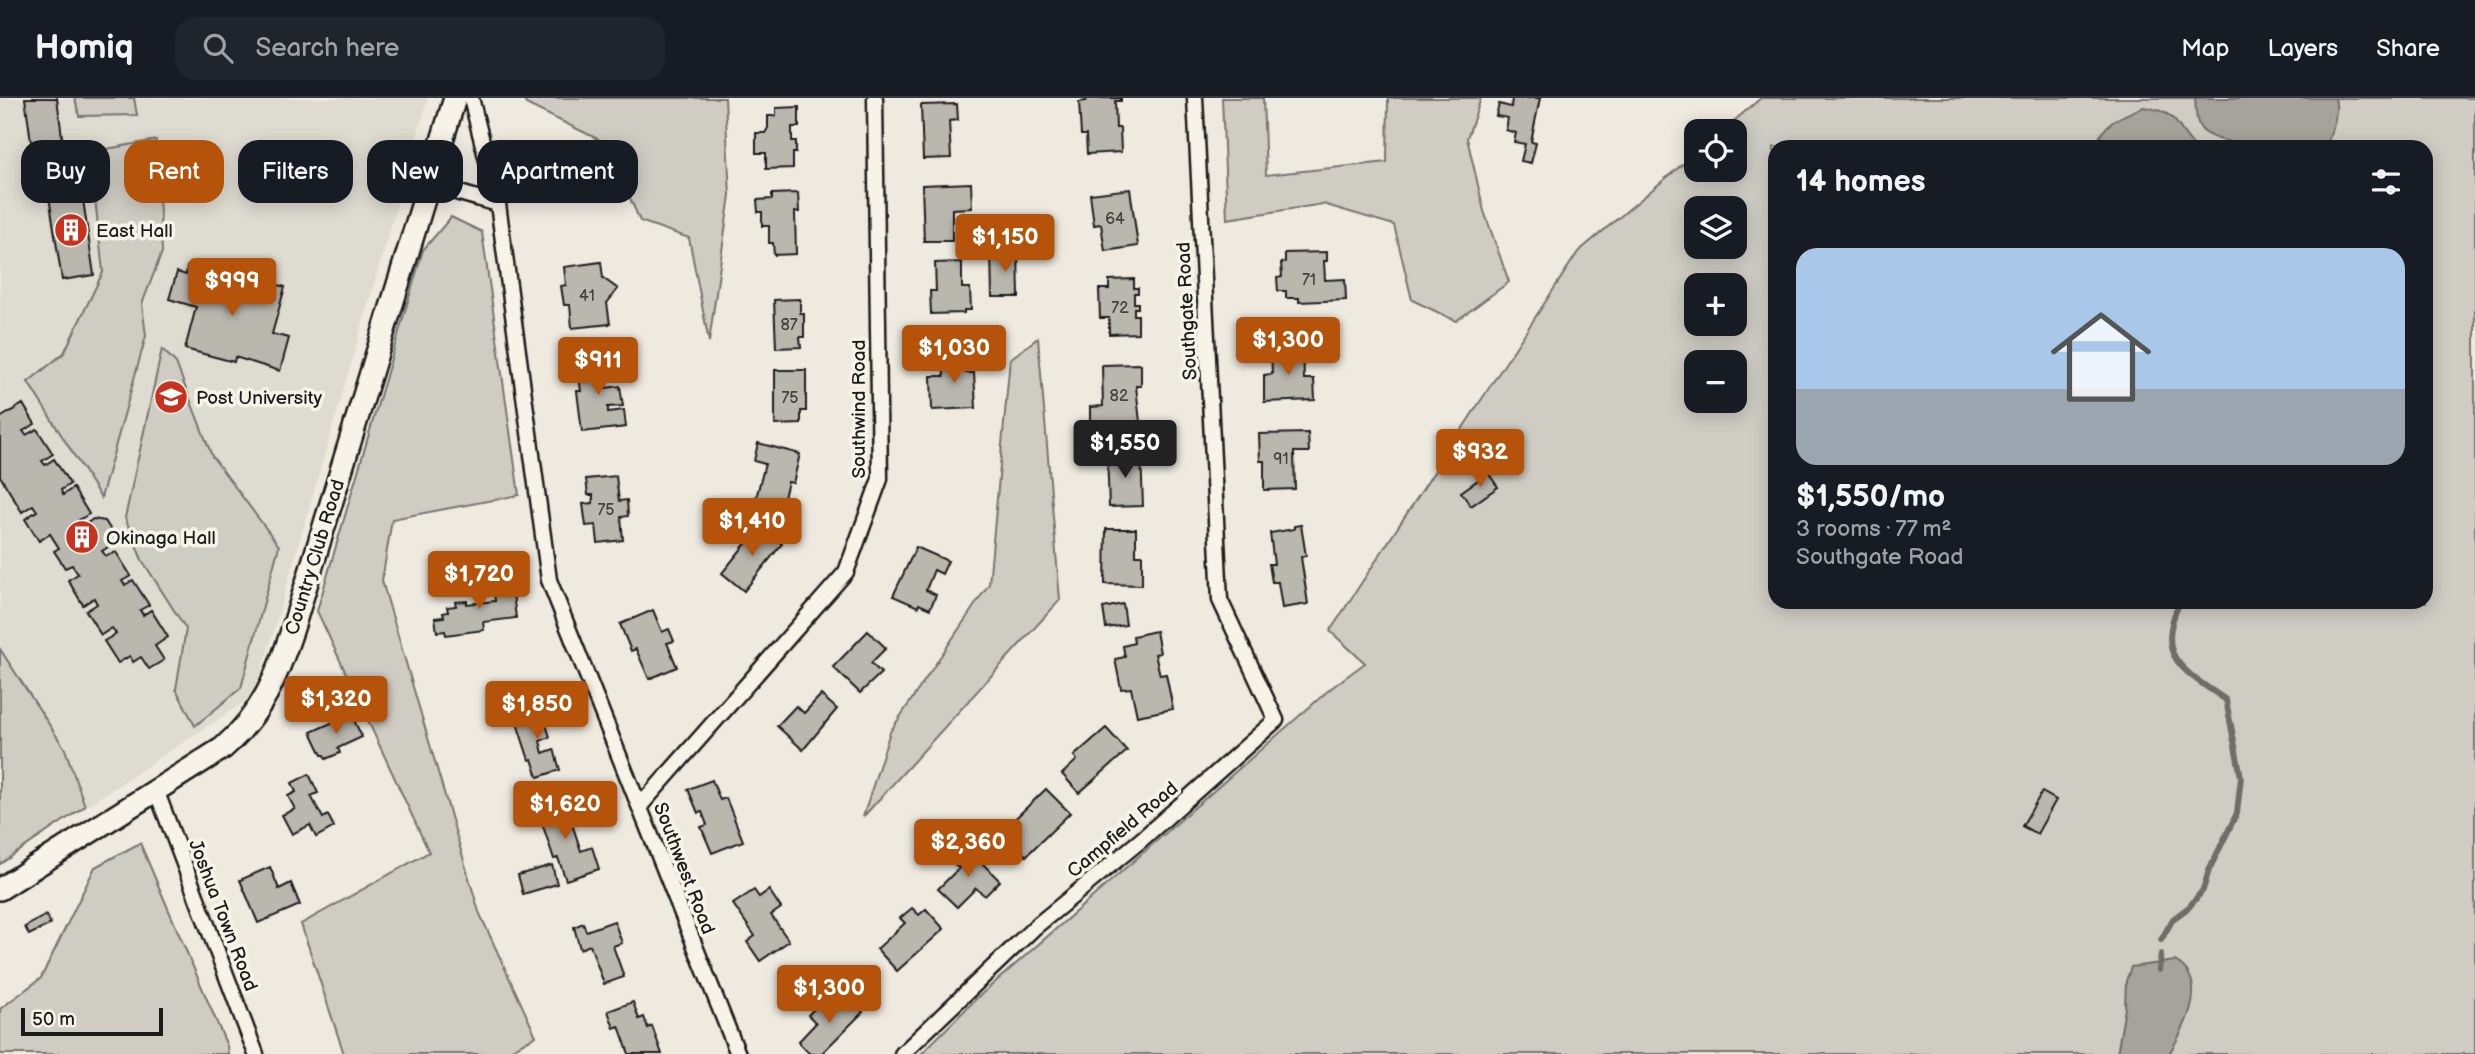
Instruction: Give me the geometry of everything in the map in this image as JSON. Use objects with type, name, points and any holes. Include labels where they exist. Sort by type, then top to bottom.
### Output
[{"type":"street","name":"Country Club Road","points":[[442,140],[455,98]]},
{"type":"street","name":"Southwest Road","points":[[471,98],[498,204],[549,580],[738,1054]]},
{"type":"street","name":"Southwind Road","points":[[640,806],[846,572],[880,479],[875,98]]},
{"type":"street","name":"Southgate Road","points":[[1195,98],[1220,600],[1276,720]]},
{"type":"street","points":[[463,194],[498,204]]},
{"type":"street","name":"Country Club Road","points":[[0,889],[223,748],[256,715],[275,678],[293,628],[422,203]]},
{"type":"street","name":"Campfield Road","points":[[902,1054],[1035,927],[1141,840],[1276,720]]},
{"type":"street","name":"Joshua Town Road","points":[[156,790],[256,1054]]},
{"type":"shaded area","name":"Post University","points":[[0,98],[428,98],[416,140],[367,140],[367,203],[398,203],[255,695],[0,863]]},
{"type":"shaded area","points":[[75,98],[134,98],[137,115],[79,116]]},
{"type":"shaded area","points":[[523,98],[725,98],[730,195],[709,342],[689,238],[640,221],[632,203],[638,203],[638,140],[600,140],[526,104]]},
{"type":"shaded area","points":[[1222,98],[1263,98],[1266,175],[1387,162],[1388,98],[1481,98],[1467,138],[1484,211],[1509,282],[1456,321],[1412,300],[1394,225],[1323,204],[1227,219]]},
{"type":"shaded area","points":[[1761,98],[2475,98],[2475,1054],[921,1054],[977,998],[1330,689],[1365,663],[1330,631],[1578,252],[1684,163],[1684,182],[1747,182],[1747,119],[1736,119]]},
{"type":"shaded area","points":[[2195,98],[2335,98],[2336,104],[2336,115],[2328,140],[2221,140],[2202,130],[2197,119]]},
{"type":"shaded area","points":[[2144,107],[2164,112],[2175,121],[2189,140],[2099,140],[2108,126]]},
{"type":"shaded area","points":[[124,146],[124,203],[159,203],[162,252],[142,304],[146,336],[101,498],[28,382],[64,353],[103,272],[96,203],[110,203],[110,148]]},
{"type":"shaded area","points":[[451,217],[482,232],[519,495],[392,519],[382,581],[479,912],[536,1036],[503,1054],[344,1054],[301,924],[429,852],[317,611],[423,250]]},
{"type":"shaded area","points":[[1038,338],[1060,600],[863,817],[890,732],[989,584],[1010,359]]},
{"type":"shaded area","points":[[162,349],[176,363],[212,456],[279,546],[241,688],[195,726],[176,689],[186,629],[142,560],[125,518]]},
{"type":"shaded area","points":[[0,649],[65,749],[85,806],[0,864]]},
{"type":"shaded area","points":[[140,843],[227,1046],[228,1054],[0,1054],[0,1009],[41,978],[95,867]]},
{"type":"shaded area","points":[[2175,961],[2186,970],[2192,980],[2193,992],[2192,1005],[2182,1031],[2169,1054],[2117,1054],[2125,1008],[2126,981],[2131,967]]},
{"type":"building","points":[[25,98],[57,98],[62,140],[31,140]]},
{"type":"building","points":[[1086,98],[1121,98],[1121,101],[1115,101],[1116,128],[1120,128],[1121,152],[1087,154],[1086,135],[1081,135],[1079,102],[1086,101]]},
{"type":"building","points":[[1512,98],[1540,98],[1531,142],[1536,143],[1531,163],[1521,161],[1525,144],[1514,142],[1516,133],[1506,130],[1508,118],[1496,116],[1499,104],[1511,107]]},
{"type":"building","points":[[957,104],[958,120],[949,121],[951,158],[923,159],[921,105]]},
{"type":"building","points":[[799,107],[799,127],[792,127],[792,141],[796,141],[793,168],[766,169],[766,153],[756,153],[756,133],[765,133],[768,116],[776,116],[776,108]]},
{"type":"building","points":[[971,183],[972,208],[952,209],[952,241],[924,241],[922,185]]},
{"type":"building","points":[[1130,189],[1138,246],[1105,251],[1101,224],[1094,225],[1090,194]]},
{"type":"building","points":[[798,193],[799,212],[795,212],[796,254],[774,255],[773,243],[769,243],[769,226],[762,226],[762,212],[758,212],[757,200],[772,199],[772,194]]},
{"type":"building","name":"East Hall","points":[[50,203],[84,203],[94,275],[62,280]]},
{"type":"building","points":[[1018,251],[1019,297],[992,297],[991,252]]},
{"type":"building","points":[[1327,252],[1327,261],[1324,261],[1325,280],[1345,279],[1346,300],[1299,302],[1299,298],[1286,298],[1286,291],[1278,291],[1277,278],[1282,277],[1281,263],[1285,262],[1285,253]]},
{"type":"building","points":[[601,262],[603,278],[618,289],[607,303],[610,324],[572,328],[570,305],[564,305],[561,286],[566,285],[564,267]]},
{"type":"building","points":[[962,262],[962,288],[970,288],[971,310],[964,310],[964,313],[931,314],[930,291],[936,291],[935,263]]},
{"type":"building","points":[[187,267],[249,285],[251,277],[285,287],[272,334],[289,338],[280,371],[235,357],[234,362],[185,349],[196,307],[169,299],[177,272],[186,275]]},
{"type":"building","points":[[1134,279],[1134,288],[1138,288],[1138,293],[1134,293],[1134,303],[1138,303],[1138,308],[1134,308],[1134,315],[1138,315],[1138,333],[1109,334],[1109,318],[1100,318],[1099,289],[1109,289],[1109,280]]},
{"type":"building","points":[[800,299],[800,313],[804,313],[804,337],[800,337],[801,347],[776,348],[774,300]]},
{"type":"building","points":[[1303,347],[1304,379],[1314,379],[1315,400],[1264,402],[1264,375],[1272,374],[1271,348]]},
{"type":"building","points":[[965,353],[966,373],[974,373],[976,408],[932,410],[931,376],[944,376],[943,354]]},
{"type":"building","points":[[601,354],[605,388],[620,386],[623,406],[608,407],[608,412],[624,410],[626,427],[582,432],[577,391],[581,391],[576,357]]},
{"type":"building","points":[[1141,364],[1141,386],[1136,386],[1140,422],[1090,423],[1090,407],[1103,406],[1102,365]]},
{"type":"building","points":[[775,370],[806,370],[806,411],[801,411],[801,424],[775,425]]},
{"type":"building","name":"Okinaga Hall","points":[[23,404],[35,424],[23,431],[26,435],[37,429],[53,454],[42,461],[45,465],[54,459],[70,484],[61,490],[63,495],[73,488],[89,514],[79,520],[83,526],[93,519],[105,521],[112,532],[110,546],[102,551],[106,556],[116,552],[131,576],[122,581],[125,585],[133,580],[149,605],[140,610],[143,615],[151,610],[168,637],[155,646],[164,660],[149,669],[141,657],[133,662],[130,656],[118,663],[104,641],[116,634],[112,628],[101,635],[86,611],[97,604],[94,598],[83,605],[68,580],[78,574],[72,565],[65,568],[54,551],[59,548],[50,534],[39,541],[25,519],[37,511],[33,505],[22,512],[0,476],[0,418]]},
{"type":"building","points":[[1308,433],[1309,452],[1294,452],[1295,489],[1264,490],[1264,461],[1260,461],[1259,434]]},
{"type":"building","points":[[758,443],[800,454],[793,483],[788,482],[782,505],[756,498],[765,464],[754,461]]},
{"type":"building","points":[[1141,452],[1143,506],[1109,507],[1107,453]]},
{"type":"building","points":[[1488,473],[1498,487],[1471,506],[1461,492]]},
{"type":"building","points":[[616,476],[619,501],[627,500],[628,516],[621,517],[623,540],[598,543],[596,525],[586,526],[583,504],[593,503],[593,495],[588,495],[586,479]]},
{"type":"building","points":[[1301,525],[1306,556],[1301,557],[1308,604],[1282,608],[1278,582],[1272,582],[1269,564],[1274,564],[1270,533],[1294,529],[1294,526]]},
{"type":"building","points":[[760,526],[782,544],[744,591],[722,573]]},
{"type":"building","points":[[1106,529],[1136,529],[1136,555],[1142,555],[1142,585],[1105,584]]},
{"type":"building","points":[[916,547],[948,561],[942,574],[934,570],[926,590],[936,595],[930,609],[893,596]]},
{"type":"building","points":[[511,577],[516,618],[483,622],[484,630],[446,635],[445,631],[437,632],[435,618],[444,617],[443,613],[448,612],[447,607],[456,606],[455,602],[467,601],[467,604],[495,601],[492,579]]},
{"type":"building","points":[[1123,604],[1126,625],[1106,628],[1103,608]]},
{"type":"building","points":[[653,610],[662,632],[669,629],[674,641],[667,643],[677,667],[649,679],[636,649],[631,651],[620,624]]},
{"type":"building","points":[[868,631],[886,648],[871,663],[881,673],[860,693],[833,667]]},
{"type":"building","points":[[1156,631],[1160,653],[1155,654],[1160,675],[1166,674],[1173,709],[1137,716],[1131,688],[1121,689],[1115,659],[1125,657],[1123,646],[1134,643],[1133,636]]},
{"type":"building","points":[[821,695],[837,709],[803,750],[777,726],[796,706],[804,713]]},
{"type":"building","points":[[540,706],[550,737],[540,741],[543,753],[554,749],[560,770],[538,777],[532,759],[529,760],[514,714]]},
{"type":"building","points":[[351,714],[362,737],[338,748],[340,753],[326,759],[311,732]]},
{"type":"building","points":[[1106,728],[1127,751],[1079,793],[1062,774],[1077,760],[1074,756]]},
{"type":"building","points":[[309,774],[318,793],[311,796],[323,818],[328,815],[334,827],[316,837],[310,825],[292,834],[282,815],[295,809],[288,796],[296,792],[292,783]]},
{"type":"building","points":[[712,780],[720,800],[726,798],[743,841],[712,853],[701,827],[707,825],[702,812],[698,813],[688,789]]},
{"type":"building","points":[[1046,789],[1070,813],[1026,856],[1002,831]]},
{"type":"building","points":[[2042,792],[2056,800],[2037,834],[2022,826]]},
{"type":"building","points":[[560,798],[567,829],[573,827],[581,851],[592,847],[599,869],[566,880],[558,858],[554,859],[542,823],[538,825],[534,812],[541,810],[540,805]]},
{"type":"building","points":[[967,848],[1000,881],[985,896],[976,888],[957,907],[938,889],[959,868],[953,863]]},
{"type":"building","points":[[552,865],[557,884],[523,894],[518,875]]},
{"type":"building","points":[[270,867],[279,889],[291,883],[300,905],[258,923],[240,880]]},
{"type":"building","points":[[754,890],[759,897],[769,890],[781,908],[771,915],[789,941],[760,961],[747,942],[755,936],[733,904]]},
{"type":"building","points":[[912,908],[919,915],[926,909],[944,929],[897,971],[877,949],[905,923],[900,918]]},
{"type":"building","points":[[46,915],[51,924],[29,935],[25,927]]},
{"type":"building","points":[[614,921],[622,943],[613,946],[624,977],[604,984],[590,945],[580,949],[574,927],[583,923],[586,931]]},
{"type":"building","points":[[845,995],[863,1012],[821,1054],[810,1054],[798,1042],[816,1023],[808,1015],[820,1003],[828,1012]]},
{"type":"building","points":[[633,1002],[639,1019],[644,1017],[648,1028],[652,1026],[662,1054],[629,1054],[619,1026],[614,1028],[608,1011]]},
{"type":"waterway","points":[[2161,940],[2173,919],[2189,907],[2203,890],[2209,870],[2237,813],[2241,777],[2226,700],[2186,671],[2172,650],[2170,636],[2177,609]]},
{"type":"waterway","points":[[2159,970],[2161,954]]},
{"type":"place","name":"East Hall","points":[[71,230]]},
{"type":"place","name":"Post University","points":[[171,397]]},
{"type":"place","name":"Okinaga Hall","points":[[82,537]]}]
